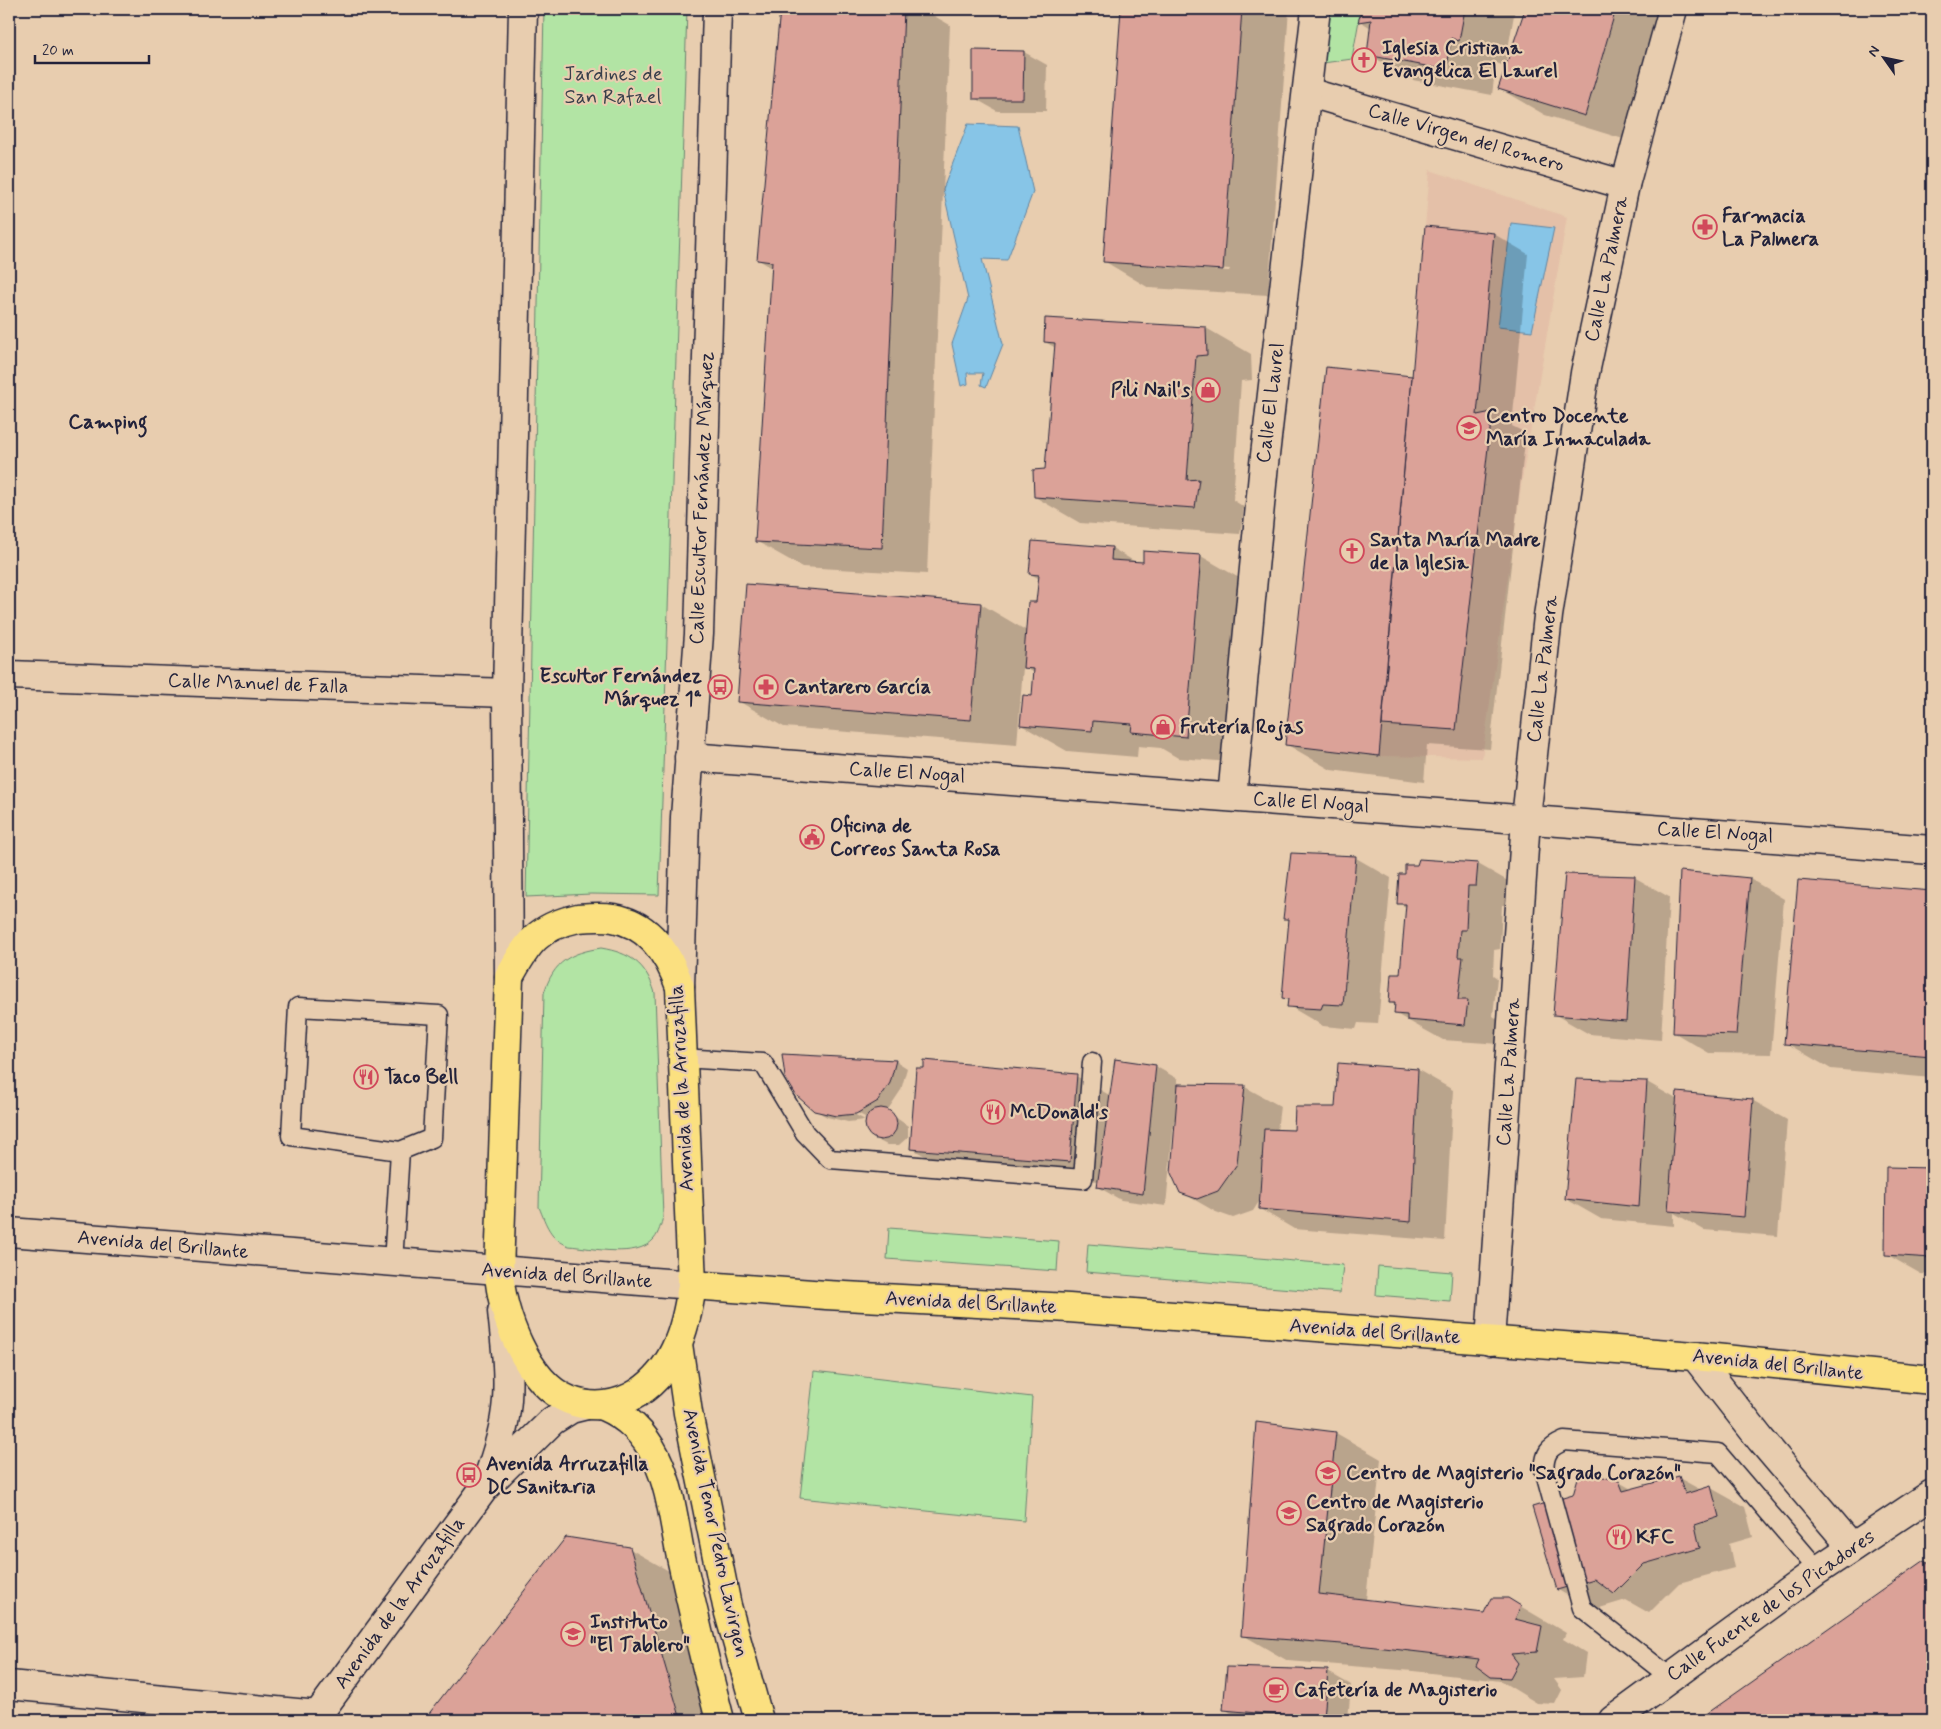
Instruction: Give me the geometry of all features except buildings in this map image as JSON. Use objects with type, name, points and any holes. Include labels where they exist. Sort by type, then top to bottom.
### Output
[{"type":"main road","name":"Avenida de la Arruzafilla","points":[[578,918],[614,918],[632,923],[649,935],[662,950],[672,966],[680,987],[692,1285],[690,1300],[678,1344],[662,1373],[645,1389],[623,1401],[595,1405],[567,1399],[551,1388],[536,1373],[522,1352],[511,1329],[499,1281],[509,977],[519,957],[531,941],[546,928],[578,918]]},
{"type":"main road","name":"Avenida del Brillante","points":[[692,1285],[826,1295],[1069,1308],[1695,1356],[1932,1380]]},
{"type":"main road","name":"Avenida Tenor Pedro Lavirgen","points":[[678,1344],[688,1413],[725,1596],[759,1720]]},
{"type":"main road","name":"Avenida Tenor Pedro Lavirgen","points":[[595,1405],[619,1413],[632,1423],[646,1439],[657,1458],[665,1480],[693,1614],[720,1720]]},
{"type":"street","points":[[509,977],[508,693],[523,9]]},
{"type":"street","name":"Calle Escultor Fernández Márquez","points":[[680,987],[685,817],[699,624],[717,9]]},
{"type":"street","name":"Calle El Laurel","points":[[1232,797],[1264,464],[1316,9]]},
{"type":"street","name":"Calle La Palmera","points":[[1490,1341],[1526,819],[1548,616],[1584,382],[1625,185],[1673,9]]},
{"type":"street","name":"Calle Virgen del Romero","points":[[1308,92],[1625,185]]},
{"type":"street","name":"Calle Manuel de Falla","points":[[9,675],[508,693]]},
{"type":"street","name":"Calle El Nogal","points":[[689,757],[1932,850]]},
{"type":"street","name":"Avenida del Brillante","points":[[9,1232],[393,1263],[499,1281],[692,1285]]},
{"type":"street","name":"Avenida de la Arruzafilla","points":[[485,1486],[494,1462],[507,1402],[507,1365],[499,1281]]},
{"type":"street","points":[[1695,1356],[1852,1548]]},
{"type":"street","name":"Avenida de la Arruzafilla","points":[[316,1718],[485,1486],[552,1421],[571,1409],[595,1405]]},
{"type":"street","name":"Calle Fuente de los Picadores","points":[[1613,1720],[1818,1570],[1932,1494]]},
{"type":"street","points":[[9,1685],[316,1718]]},
{"type":"lane","points":[[298,1007],[439,1015],[432,1138],[400,1151],[291,1136],[298,1007]]},
{"type":"lane","points":[[682,1058],[763,1063],[805,1133],[830,1159],[1082,1179],[1092,1062]]},
{"type":"lane","points":[[393,1263],[400,1151]]},
{"type":"lane","points":[[1670,1677],[1582,1608],[1544,1470],[1545,1458],[1553,1446],[1564,1441],[1718,1454],[1818,1570]]},
{"type":"shaded area","name":"Centro Docente María Inmaculada","points":[[1430,170],[1567,217],[1521,486],[1482,758],[1379,756]]},
{"type":"green space","name":"Jardines de San Rafael","points":[[544,9],[687,9],[659,895],[591,894],[526,897]]},
{"type":"green space","points":[[1331,9],[1361,9],[1352,59],[1323,63]]},
{"type":"green space","points":[[601,948],[620,953],[636,961],[647,974],[655,993],[663,1217],[659,1231],[654,1239],[637,1249],[626,1251],[590,1249],[569,1246],[563,1243],[553,1235],[539,1207],[544,993],[553,973],[565,960],[580,953]]},
{"type":"green space","points":[[889,1228],[1059,1241],[1057,1271],[887,1259]]},
{"type":"green space","points":[[1088,1244],[1343,1265],[1340,1293],[1086,1272]]},
{"type":"green space","points":[[1378,1266],[1452,1272],[1450,1301],[1376,1295]]},
{"type":"green space","points":[[814,1371],[1032,1397],[1024,1521],[800,1498]]},
{"type":"water","points":[[968,124],[1018,126],[1033,192],[1007,260],[982,259],[1003,344],[986,387],[981,385],[983,373],[967,373],[968,384],[961,386],[952,344],[968,299],[943,189]]},
{"type":"water","points":[[1511,223],[1554,228],[1532,331],[1498,327]]},
{"type":"place","name":"Iglesia Cristiana Evangélica El Laurel","points":[[1364,60]]},
{"type":"place","name":"Farmacia La Palmera","points":[[1705,227]]},
{"type":"place","name":"Pili Nail's","points":[[1208,390]]},
{"type":"place","name":"Centro Docente María Inmaculada","points":[[1469,428]]},
{"type":"place","name":"Santa María Madre de la Iglesia","points":[[1352,551]]},
{"type":"place","name":"Escultor Fernández Márquez 1ª","points":[[720,687]]},
{"type":"place","name":"Cantarero García","points":[[766,687]]},
{"type":"place","name":"Frutería Rojas","points":[[1163,727]]},
{"type":"place","name":"Oficina de Correos Santa Rosa","points":[[812,837]]},
{"type":"place","name":"Taco Bell","points":[[366,1077]]},
{"type":"place","name":"McDonald's","points":[[993,1112]]},
{"type":"place","name":"Centro de Magisterio \"Sagrado Corazón\"","points":[[1328,1473]]},
{"type":"place","name":"Avenida Arruzafilla DC Sanitaria","points":[[469,1475]]},
{"type":"place","name":"Centro de Magisterio Sagrado Corazón","points":[[1289,1513]]},
{"type":"place","name":"KFC","points":[[1619,1537]]},
{"type":"place","name":"Instituto \"El Tablero\"","points":[[573,1634]]},
{"type":"place","name":"Cafetería de Magisterio","points":[[1276,1690]]},
{"type":"district","name":"Camping","points":[[108,422]]}]
